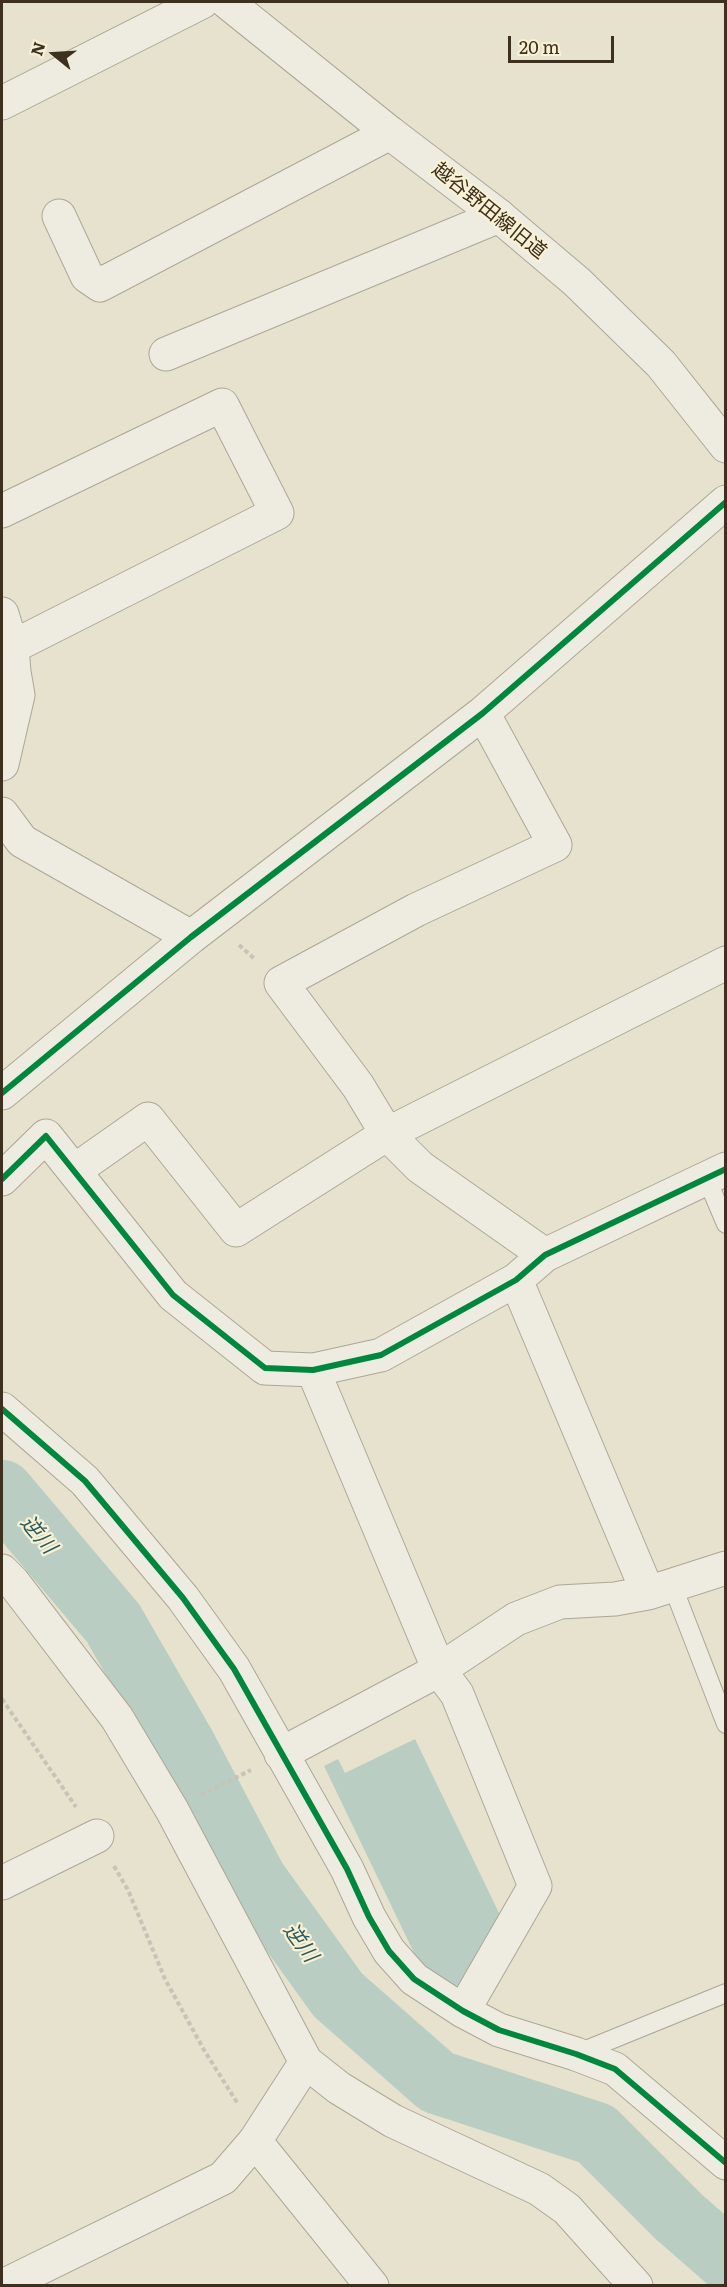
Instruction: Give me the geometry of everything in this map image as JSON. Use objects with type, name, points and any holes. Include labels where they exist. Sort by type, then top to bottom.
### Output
[{"type":"street","points":[[2,103],[202,2]]},
{"type":"street","name":"越谷野田線旧道","points":[[227,2],[390,133],[499,216],[577,282],[661,364],[726,446]]},
{"type":"street","points":[[59,216],[87,276],[100,285],[390,133]]},
{"type":"street","points":[[166,354],[499,216]]},
{"type":"street","points":[[2,511],[222,405],[277,513],[9,664]]},
{"type":"street","points":[[2,1093],[191,937],[483,713],[726,502]]},
{"type":"street","points":[[2,614],[9,664],[18,695],[2,764]]},
{"type":"street","points":[[483,713],[555,845],[416,910],[281,983],[358,1086],[387,1134],[420,1167],[546,1255]]},
{"type":"street","points":[[2,814],[22,841],[191,937]]},
{"type":"street","points":[[74,1171],[148,1119],[236,1230],[387,1134],[726,963]]},
{"type":"street","points":[[2,1179],[46,1136],[173,1295],[265,1368],[313,1370],[381,1355],[516,1280],[546,1255],[716,1173]]},
{"type":"street","points":[[516,1280],[660,1590]]},
{"type":"street","points":[[313,1370],[439,1670],[457,1694],[534,1886],[464,2011]]},
{"type":"street","points":[[2,1409],[85,1481],[183,1598],[234,1670],[270,1760],[347,1869],[369,1917],[389,1952],[414,1979],[499,2030],[615,2069],[726,2163]]},
{"type":"street","points":[[270,1760],[439,1670],[516,1619],[560,1602],[615,1599],[660,1590],[726,1568]]},
{"type":"street","points":[[2,1571],[13,1582],[117,1718],[172,1810],[306,2062],[339,2088],[393,2121],[539,2189],[567,2210],[626,2281]]},
{"type":"street","points":[[2,1883],[97,1836]]},
{"type":"street","points":[[3,2286],[223,2178],[255,2141],[306,2062]]},
{"type":"street","points":[[255,2141],[372,2286]]},
{"type":"lane","points":[[716,1173],[726,1224]]},
{"type":"lane","points":[[660,1590],[726,1724]]},
{"type":"lane","points":[[576,2054],[726,1993]]},
{"type":"path","points":[[2,1699],[97,1836],[128,1890],[165,1979],[204,2050],[245,2115],[255,2141]]},
{"type":"path","points":[[202,1794],[270,1760]]},
{"type":"shaded area","points":[[415,1739],[500,1915],[468,1979],[456,1986],[446,1983],[428,1970],[415,1955],[324,1766],[338,1759],[345,1773]]},
{"type":"waterway","name":"逆川","points":[[2,1492],[113,1623],[183,1744],[255,1880],[338,1995],[437,2082],[596,2134],[679,2217],[726,2258]]},
{"type":"cycle path","points":[[2,1093],[191,937],[483,713],[726,502]]},
{"type":"cycle path","points":[[2,1179],[46,1136],[173,1295],[265,1368],[313,1370],[381,1355],[516,1280],[545,1255],[726,1169]]},
{"type":"cycle path","points":[[2,1409],[85,1481],[183,1598],[234,1669],[347,1869],[369,1917],[389,1951],[414,1979],[463,2011],[499,2030],[615,2069],[726,2163]]}]
